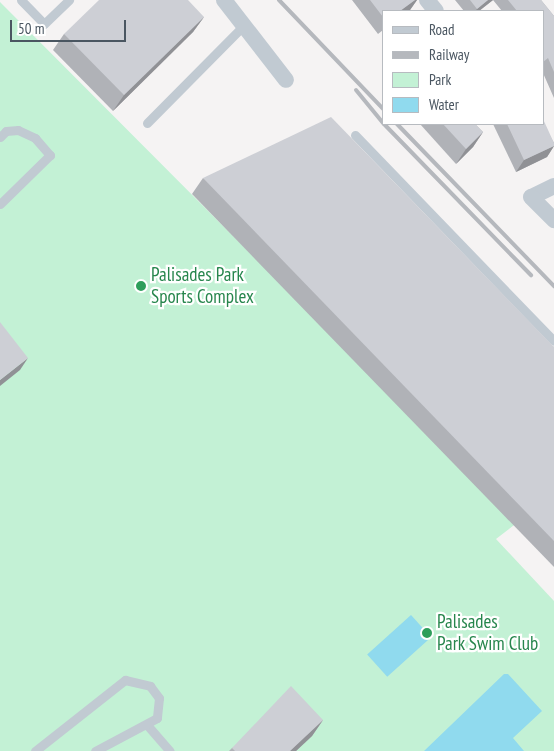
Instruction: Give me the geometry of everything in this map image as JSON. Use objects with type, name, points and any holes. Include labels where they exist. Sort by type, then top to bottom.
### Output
[{"type":"street","points":[[224,0],[242,27],[286,80]]},
{"type":"street","points":[[427,0],[435,10]]},
{"type":"street","points":[[554,186],[531,197],[554,220]]},
{"type":"lane","points":[[21,0],[44,24],[69,0]]},
{"type":"lane","points":[[148,123],[242,27]]},
{"type":"lane","points":[[0,137],[6,131],[18,130],[35,138],[50,155],[0,204]]},
{"type":"lane","points":[[355,135],[554,341]]},
{"type":"lane","points":[[35,751],[124,680],[150,686],[159,698],[157,718],[148,726],[95,751]]},
{"type":"lane","points":[[148,726],[170,751]]},
{"type":"green space","name":"Palisades Park Sports Complex","points":[[0,2],[518,522],[496,539],[554,601],[554,751],[0,751]]},
{"type":"water","points":[[411,615],[431,637],[387,677],[367,654]]},
{"type":"water","points":[[504,674],[508,674],[542,711],[513,738],[524,751],[424,751]]},
{"type":"building","points":[[99,0],[188,0],[204,17],[124,95],[64,34]]},
{"type":"building","points":[[370,0],[415,0],[401,10],[382,10],[382,16]]},
{"type":"building","points":[[470,0],[488,0],[477,9]]},
{"type":"building","points":[[508,0],[541,0],[554,16],[554,72],[548,58],[544,61],[544,10],[516,10]]},
{"type":"building","points":[[331,117],[554,347],[554,541],[203,178]]},
{"type":"building","points":[[544,121],[554,146],[524,160],[507,125],[544,125]]},
{"type":"building","points":[[444,125],[476,125],[483,132],[466,149]]},
{"type":"building","points":[[0,322],[28,358],[0,380]]},
{"type":"building","points":[[291,686],[323,720],[290,751],[235,751],[232,748]]},
{"type":"railway","points":[[279,0],[382,108]]},
{"type":"railway","points":[[356,90],[382,122]]},
{"type":"railway","points":[[385,125],[531,275]]},
{"type":"railway","points":[[398,125],[554,286]]},
{"type":"place","name":"Palisades Park Sports Complex","points":[[141,286]]},
{"type":"place","name":"Palisades Park Swim Club","points":[[427,633]]}]
